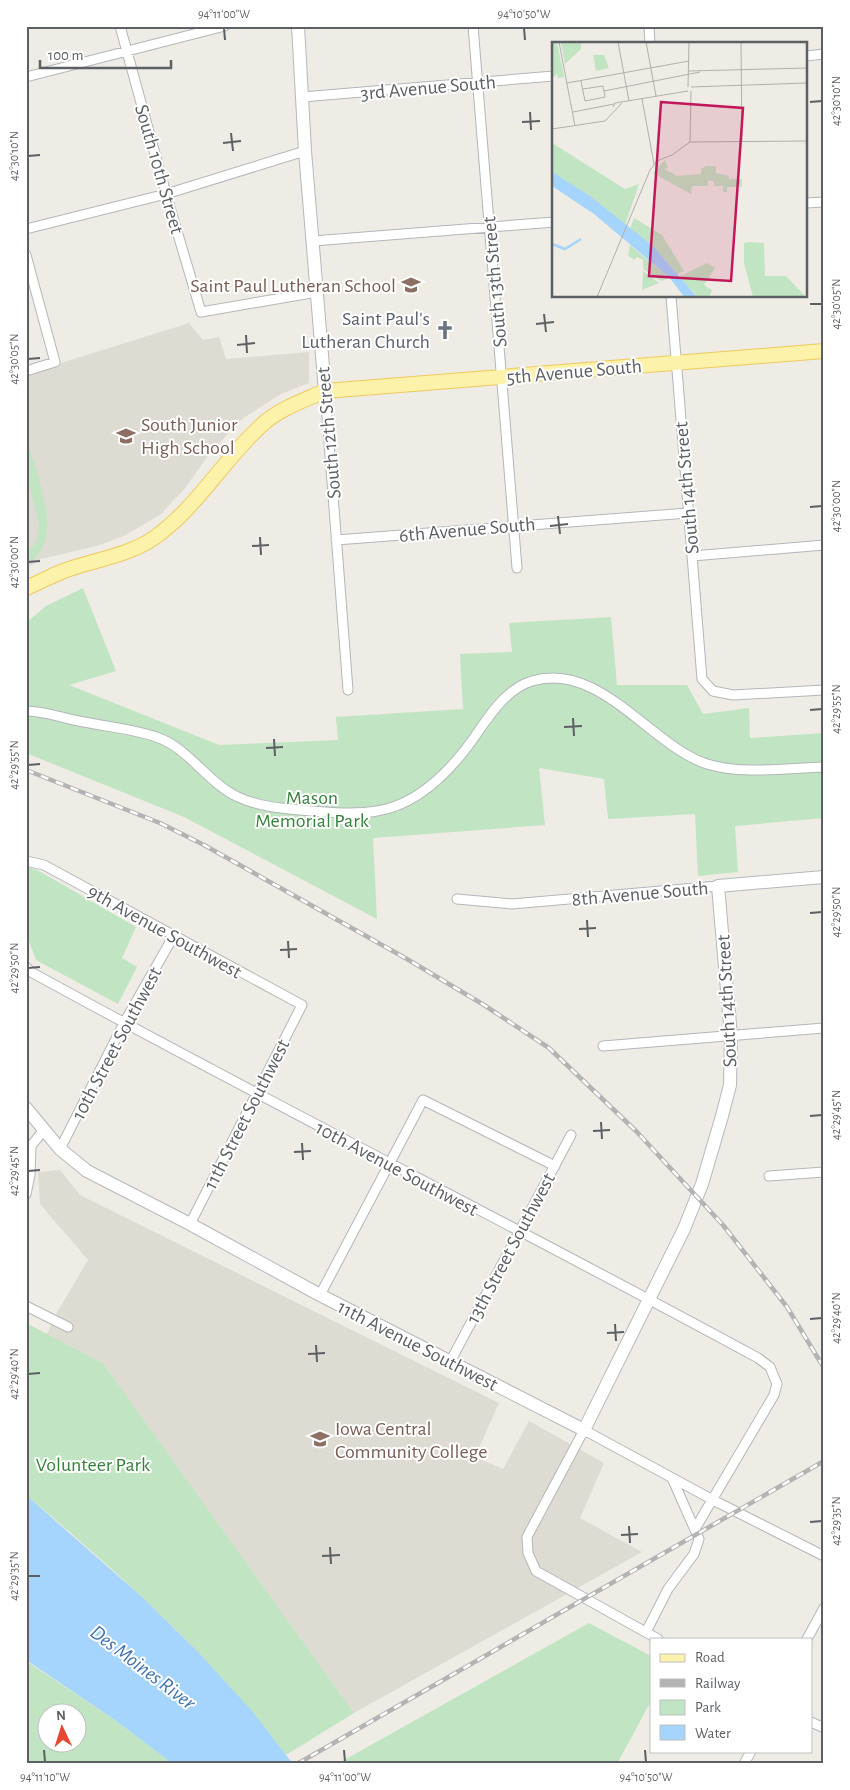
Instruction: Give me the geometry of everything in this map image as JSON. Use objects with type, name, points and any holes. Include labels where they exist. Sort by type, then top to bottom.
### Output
[{"type":"main road","name":"5th Avenue South","points":[[26,588],[64,571],[109,558],[153,538],[210,485],[235,451],[266,421],[291,406],[325,391],[824,350]]},
{"type":"street","name":"South 10th Street","points":[[120,26],[166,194],[201,312],[317,292]]},
{"type":"street","points":[[26,77],[225,26]]},
{"type":"street","name":"South 12th Street","points":[[298,26],[305,151],[348,690]]},
{"type":"street","name":"South 13th Street","points":[[473,26],[517,568]]},
{"type":"street","points":[[649,26],[650,42]]},
{"type":"street","points":[[808,56],[824,54]]},
{"type":"street","name":"3rd Avenue South","points":[[302,97],[552,76]]},
{"type":"street","points":[[26,229],[166,194],[305,151]]},
{"type":"street","points":[[808,203],[824,202]]},
{"type":"street","points":[[313,241],[552,222]]},
{"type":"street","points":[[26,255],[55,362],[26,371]]},
{"type":"street","name":"South 14th Street","points":[[671,298],[702,679],[713,691],[732,695],[824,690]]},
{"type":"street","name":"6th Avenue South","points":[[336,540],[688,513]]},
{"type":"street","points":[[692,556],[824,545]]},
{"type":"street","points":[[29,711],[160,738],[192,760],[237,797],[264,806],[299,810],[347,813],[377,811],[395,806],[418,794],[458,761],[495,707],[510,694],[530,682],[550,678],[570,681],[598,691],[630,711],[674,746],[705,763],[728,768],[824,767]]},
{"type":"street","name":"9th Avenue Southwest","points":[[26,862],[44,865],[302,1005]]},
{"type":"street","name":"8th Avenue South","points":[[456,899],[512,904],[824,878]]},
{"type":"street","name":"South 14th Street","points":[[584,1430],[684,1229],[709,1162],[730,1085],[731,1036],[718,886]]},
{"type":"street","name":"10th Street Southwest","points":[[60,1149],[124,1023],[173,936]]},
{"type":"street","name":"10th Avenue Southwest","points":[[26,967],[31,972],[255,1093],[758,1358],[770,1368],[778,1384],[774,1395],[713,1500]]},
{"type":"street","name":"11th Street Southwest","points":[[190,1224],[255,1093],[302,1005]]},
{"type":"street","points":[[603,1046],[824,1028]]},
{"type":"street","points":[[320,1295],[423,1100],[555,1166]]},
{"type":"street","name":"11th Avenue Southwest","points":[[26,1108],[43,1131],[60,1149],[87,1171],[190,1224],[320,1295],[584,1430],[713,1500],[824,1556]]},
{"type":"street","points":[[26,1194],[30,1175],[28,1145],[43,1131]]},
{"type":"street","name":"13th Street Southwest","points":[[450,1362],[571,1135]]},
{"type":"street","points":[[769,1176],[824,1172]]},
{"type":"street","points":[[26,1306],[68,1327]]},
{"type":"street","points":[[584,1430],[546,1498],[527,1537],[528,1553],[536,1571],[656,1638]]},
{"type":"street","points":[[646,1632],[668,1588],[694,1554],[698,1539],[672,1478]]},
{"type":"street","points":[[695,1529],[713,1500]]},
{"type":"street","points":[[808,1638],[824,1608]]},
{"type":"street","points":[[812,1722],[824,1728]]},
{"type":"street","points":[[744,1764],[750,1752]]},
{"type":"shaded area","name":"South Junior High School","points":[[189,323],[203,340],[219,337],[226,359],[309,352],[309,383],[281,394],[242,419],[210,453],[185,488],[161,514],[126,535],[97,546],[41,559],[26,568],[26,374]]},
{"type":"shaded area","name":"Iowa Central Community College","points":[[60,1170],[80,1195],[499,1403],[475,1457],[503,1469],[529,1421],[604,1463],[580,1518],[642,1552],[354,1713],[103,1363],[47,1334],[55,1316],[88,1260],[40,1204],[38,1172]]},
{"type":"green space","points":[[26,437],[46,506],[47,524],[45,540],[38,554],[26,565],[26,556],[37,540],[39,523],[26,473]]},
{"type":"green space","name":"Mason Memorial Park","points":[[83,588],[116,671],[69,685],[219,745],[338,740],[336,717],[463,709],[460,654],[512,652],[509,623],[611,617],[617,685],[687,685],[703,714],[749,708],[750,738],[824,733],[824,818],[735,826],[738,872],[698,876],[695,814],[608,819],[604,779],[539,768],[545,825],[373,838],[377,919],[184,817],[26,753],[26,623],[46,606]]},
{"type":"green space","points":[[26,866],[39,871],[136,927],[122,958],[137,967],[118,1004],[36,960],[26,933]]},
{"type":"green space","name":"Volunteer Park","points":[[26,1323],[103,1363],[354,1713],[286,1755],[196,1650],[96,1555],[26,1495]]},
{"type":"green space","points":[[589,1623],[650,1655],[650,1703],[617,1764],[337,1764]]},
{"type":"green space","points":[[26,1661],[88,1702],[38,1702],[38,1752],[88,1752],[88,1702],[173,1764],[26,1764]]},
{"type":"water","name":"Des Moines River","points":[[26,1495],[141,1596],[198,1652],[252,1711],[293,1764],[173,1764],[115,1720],[26,1660]]},
{"type":"railway","points":[[26,770],[160,823],[204,845],[407,959],[484,1005],[549,1048],[636,1131],[723,1225],[787,1307],[824,1368]]},
{"type":"railway","points":[[297,1764],[824,1461]]},
{"type":"place","name":"Saint Paul Lutheran School","points":[[411,285]]},
{"type":"place","name":"Saint Paul's Lutheran Church","points":[[445,330]]},
{"type":"place","name":"South Junior High School","points":[[126,436]]},
{"type":"place","name":"Iowa Central Community College","points":[[320,1439]]}]
